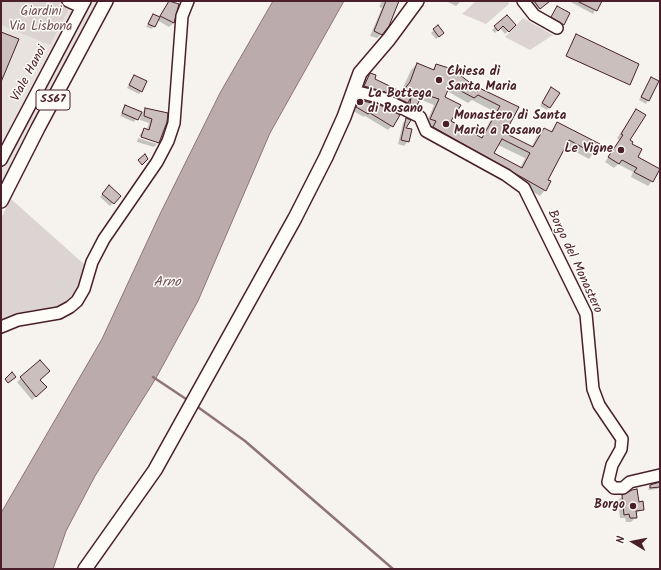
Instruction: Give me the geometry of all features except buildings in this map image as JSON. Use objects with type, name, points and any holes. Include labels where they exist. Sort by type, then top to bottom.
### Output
[{"type":"main road","name":"SS67","points":[[1,201],[106,1]]},
{"type":"main road","points":[[85,569],[154,470],[295,218],[326,157],[362,70],[389,40],[417,1]]},
{"type":"street","points":[[68,1],[83,4]]},
{"type":"street","points":[[1,327],[18,320],[59,313],[77,301],[84,289],[92,262],[104,238],[158,162],[168,141],[174,123],[182,16],[188,1]]},
{"type":"street","points":[[523,1],[534,15],[557,28]]},
{"type":"street","name":"Viale Hanoi","points":[[1,160],[83,4]]},
{"type":"street","name":"Borgo del Monastero","points":[[354,91],[382,98],[420,117],[426,131],[506,175],[524,188],[586,314],[593,389],[599,405],[622,439],[621,449],[612,465],[608,482],[614,488],[623,488],[630,482],[660,475]]},
{"type":"shaded area","points":[[1,1],[99,1],[1,187]]},
{"type":"green space","name":"Giardini Via Lisbona","points":[[1,1],[62,1],[71,5],[50,45],[1,25]]},
{"type":"green space","points":[[476,1],[508,1],[509,4],[486,24],[462,14]]},
{"type":"green space","points":[[523,18],[553,35],[530,50],[505,37]]},
{"type":"green space","points":[[11,199],[85,265],[85,275],[72,301],[58,309],[1,324],[1,218]]},
{"type":"water","name":"Arno","points":[[273,1],[344,1],[270,133],[198,301],[156,378],[95,476],[66,531],[53,569],[1,569],[1,513],[102,339],[160,214],[220,93]]},
{"type":"waterway","points":[[153,377],[189,401]]},
{"type":"waterway","points":[[195,405],[245,441],[393,569]]},
{"type":"place","name":"Chiesa di Santa Maria","points":[[439,80]]},
{"type":"place","name":"La Bottega di Rosano","points":[[360,102]]},
{"type":"place","name":"Monastero di Santa Maria a Rosano","points":[[446,124]]},
{"type":"place","name":"Le Vigne","points":[[621,150]]},
{"type":"place","name":"Borgo","points":[[633,506]]}]
